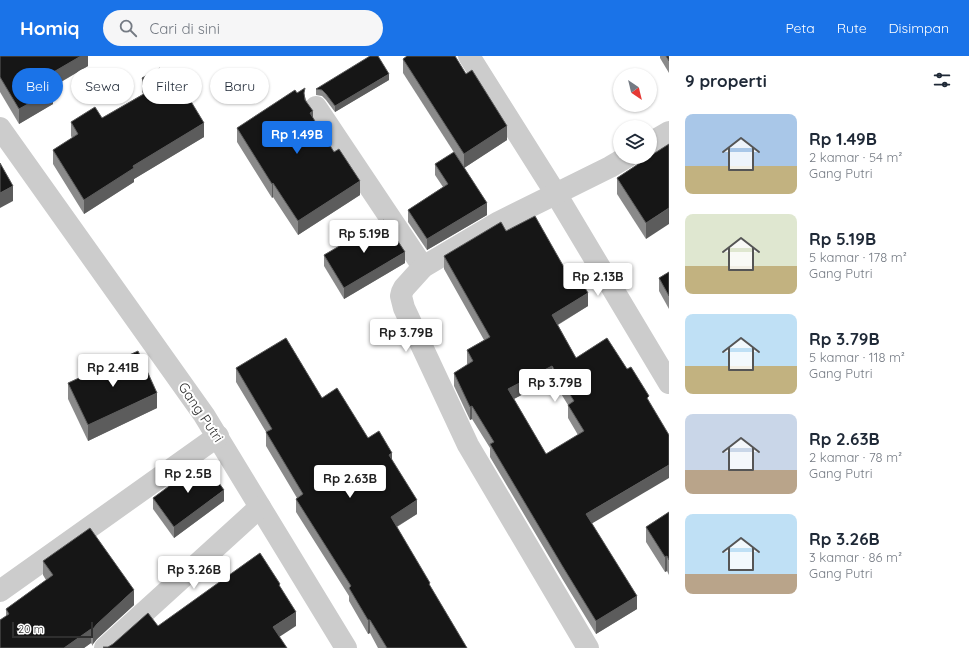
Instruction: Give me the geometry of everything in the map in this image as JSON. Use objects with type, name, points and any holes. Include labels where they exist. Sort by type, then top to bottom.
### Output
[{"type":"street","points":[[469,56],[556,194],[669,383]]},
{"type":"street","points":[[316,107],[423,267]]},
{"type":"street","name":"Gang Putri","points":[[1,132],[204,415],[346,648]]},
{"type":"street","points":[[657,140],[669,132]]},
{"type":"street","points":[[588,648],[468,445],[404,308],[401,296],[404,288],[423,267],[499,222],[615,164]]},
{"type":"street","points":[[0,591],[218,436]]},
{"type":"street","points":[[105,648],[260,507]]},
{"type":"building","points":[[0,56],[81,56],[60,68],[12,68],[12,97],[0,77]]},
{"type":"building","points":[[370,56],[378,56],[389,74],[335,106],[322,90],[316,89]]},
{"type":"building","points":[[407,56],[455,56],[466,74],[472,70],[507,126],[464,154],[403,59]]},
{"type":"building","points":[[305,88],[305,100],[313,111],[310,113],[334,152],[339,149],[360,181],[298,221],[273,183],[272,184],[237,128],[295,90],[297,93]]},
{"type":"building","points":[[142,95],[142,104],[193,104],[204,123],[133,166],[134,168],[84,200],[53,150],[78,134],[71,122],[95,107],[102,118],[126,104],[134,104],[134,100]]},
{"type":"building","points":[[16,104],[28,104],[19,109]]},
{"type":"building","points":[[669,144],[669,208],[646,223],[617,178],[638,164],[657,164],[657,152]]},
{"type":"building","points":[[454,152],[487,203],[427,239],[408,210],[448,184],[435,164]]},
{"type":"building","points":[[0,163],[13,186],[0,193]]},
{"type":"building","points":[[535,216],[565,269],[572,265],[588,293],[552,315],[576,358],[607,338],[627,369],[631,367],[649,396],[647,398],[669,435],[669,465],[586,514],[637,596],[596,621],[490,444],[494,442],[472,406],[470,407],[454,373],[473,361],[467,350],[490,337],[444,256],[501,222],[506,231]],"holes":[[[552,366],[574,401],[568,405],[584,431],[546,454],[508,389]]]},
{"type":"building","points":[[384,220],[405,252],[344,288],[324,255]]},
{"type":"building","points":[[669,272],[669,296],[659,278]]},
{"type":"building","points":[[286,338],[322,398],[337,388],[368,438],[379,431],[392,453],[389,455],[417,500],[391,517],[467,648],[387,648],[370,620],[368,620],[349,588],[351,586],[296,499],[303,494],[266,432],[272,429],[236,368]]},
{"type":"building","points":[[138,351],[157,393],[88,425],[68,383]]},
{"type":"building","points":[[203,461],[224,490],[174,527],[153,498]]},
{"type":"building","points":[[669,512],[669,560],[667,556],[665,557],[646,527]]},
{"type":"building","points":[[90,528],[134,590],[97,624],[93,629],[93,632],[91,629],[64,648],[0,648],[0,620],[9,614],[6,609],[53,575],[43,561]]},
{"type":"building","points":[[260,553],[296,612],[273,627],[287,648],[103,647],[108,647],[113,644],[148,613],[158,626]]}]
